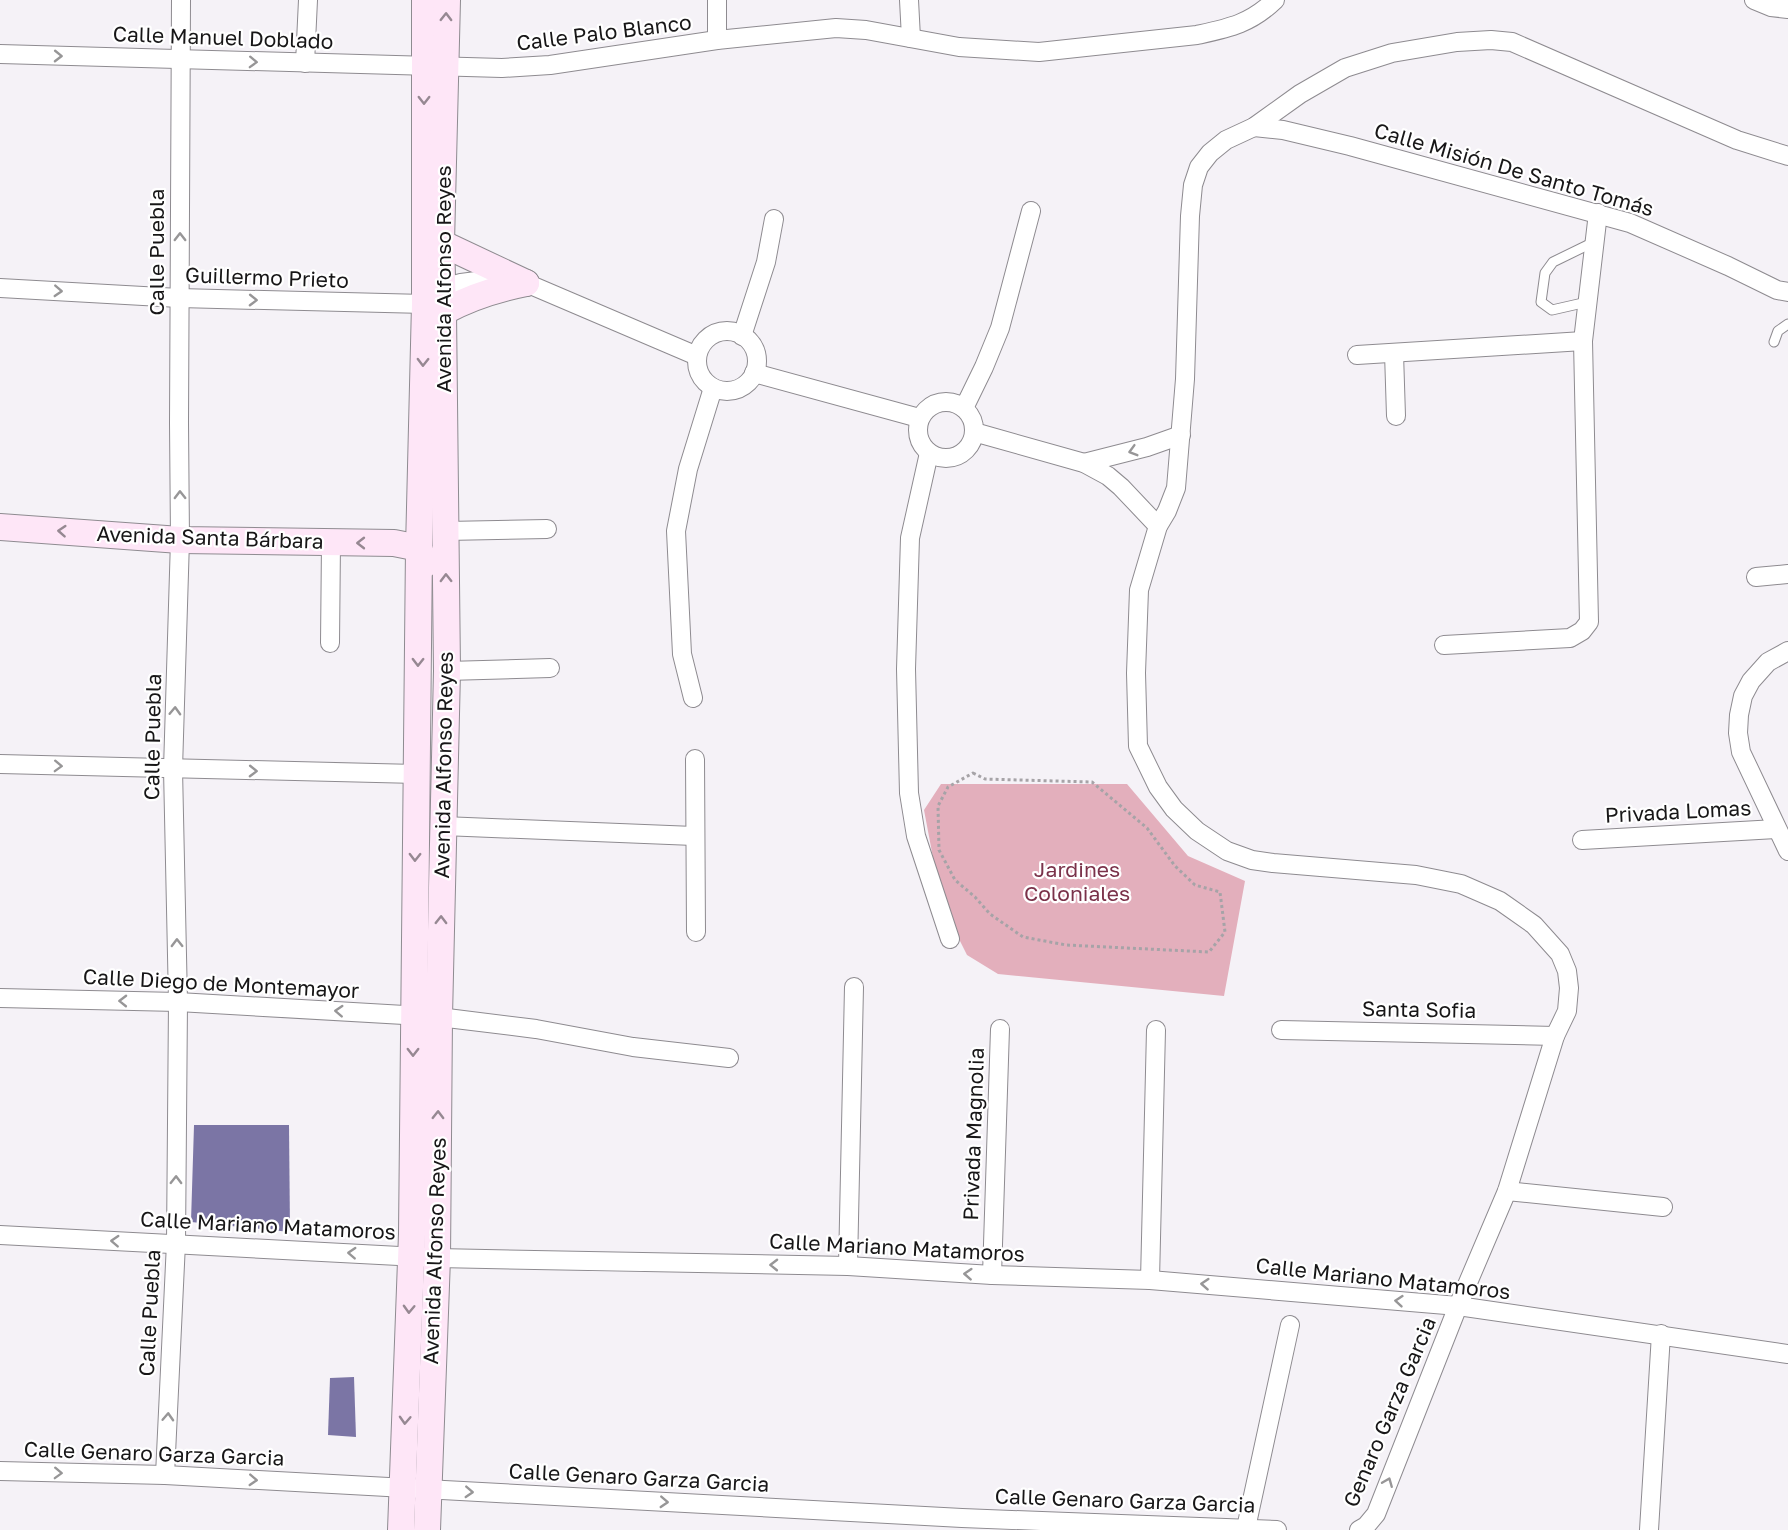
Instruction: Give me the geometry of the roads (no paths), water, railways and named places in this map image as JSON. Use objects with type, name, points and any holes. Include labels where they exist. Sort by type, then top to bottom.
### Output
[{"type":"main road","name":"Avenida Alfonso Reyes","points":[[401,1530],[410,1256],[420,548],[441,243],[435,67],[425,0]]},
{"type":"main road","name":"Avenida Alfonso Reyes","points":[[427,1530],[437,1258],[439,1017],[447,671],[446,531],[437,301],[435,67],[447,0]]},
{"type":"main road","points":[[441,243],[526,283]]},
{"type":"main road","points":[[437,301],[526,283]]},
{"type":"main road","name":"Avenida Santa Bárbara","points":[[0,527],[180,540],[394,543],[420,548]]},
{"type":"main road","points":[[420,548],[426,567],[430,613],[435,636],[447,671]]},
{"type":"street","name":"Calle Puebla","points":[[165,1475],[176,1244],[178,1002],[173,770],[180,540],[181,0]]},
{"type":"street","points":[[305,63],[308,0]]},
{"type":"street","points":[[717,0],[717,40]]},
{"type":"street","points":[[909,0],[911,38]]},
{"type":"street","name":"Calle Palo Blanco","points":[[435,67],[502,68],[550,65],[717,40],[836,28],[866,30],[959,47],[1039,52],[1197,35],[1245,23],[1262,13],[1275,0]]},
{"type":"street","points":[[1754,0],[1772,7],[1788,9]]},
{"type":"street","name":"Genaro Garza Garcia","points":[[1359,1530],[1366,1526],[1376,1514],[1458,1306],[1507,1191],[1555,1036],[1567,1011],[1569,988],[1567,971],[1560,954],[1534,925],[1500,901],[1461,884],[1416,875],[1273,863],[1252,860],[1227,851],[1197,831],[1174,809],[1158,787],[1138,746],[1136,673],[1139,590],[1158,526],[1176,488],[1188,314],[1193,185],[1200,167],[1210,153],[1226,140],[1254,127],[1300,94],[1353,65],[1392,53],[1457,42],[1491,40],[1512,42],[1737,140],[1788,156]]},
{"type":"street","name":"Calle Manuel Doblado","points":[[0,54],[435,67]]},
{"type":"street","name":"Calle Misión De Santo Tomás","points":[[1254,127],[1283,130],[1350,146],[1598,213],[1630,223],[1777,290],[1788,292]]},
{"type":"street","points":[[964,408],[1000,328],[1030,211]]},
{"type":"street","points":[[1444,645],[1570,638],[1582,631],[1589,621],[1583,340],[1598,213]]},
{"type":"street","points":[[742,336],[765,262],[774,219]]},
{"type":"street","points":[[526,283],[697,356]]},
{"type":"street","name":"Guillermo Prieto","points":[[0,288],[179,298],[437,301]]},
{"type":"street","points":[[718,332],[730,332],[742,336],[753,347],[756,355],[754,373],[747,383],[737,390],[725,391],[713,388],[700,375],[697,365],[697,356],[701,346],[709,337],[718,332]]},
{"type":"street","points":[[1357,356],[1583,340]]},
{"type":"street","points":[[1394,353],[1396,416]]},
{"type":"street","points":[[754,373],[920,418]]},
{"type":"street","points":[[693,699],[682,654],[676,531],[688,469],[713,388]]},
{"type":"street","points":[[939,402],[957,404],[964,408],[973,423],[974,432],[963,452],[952,457],[940,458],[929,453],[922,446],[918,437],[917,428],[924,411],[939,402]]},
{"type":"street","points":[[974,432],[1084,463],[1108,476],[1121,487],[1158,526]]},
{"type":"street","points":[[1084,463],[1147,447],[1181,435]]},
{"type":"street","points":[[929,453],[910,538],[906,669],[909,793],[916,836],[950,939]]},
{"type":"street","points":[[446,531],[547,529]]},
{"type":"street","points":[[330,643],[331,543]]},
{"type":"street","points":[[1756,577],[1788,574]]},
{"type":"street","points":[[1788,651],[1768,662],[1751,681],[1743,696],[1738,733],[1742,752],[1788,851]]},
{"type":"street","points":[[447,671],[550,668]]},
{"type":"street","points":[[695,759],[696,932]]},
{"type":"street","points":[[0,764],[173,770],[417,774]]},
{"type":"street","points":[[443,826],[694,836]]},
{"type":"street","name":"Privada Lomas","points":[[1582,840],[1776,829]]},
{"type":"street","points":[[848,1266],[854,987]]},
{"type":"street","name":"Calle Diego de Montemayor","points":[[0,998],[178,1002],[439,1017],[536,1029],[633,1047],[729,1058]]},
{"type":"street","name":"Privada Magnolia","points":[[992,1275],[1000,1029]]},
{"type":"street","points":[[1150,1280],[1156,1030]]},
{"type":"street","name":"Santa Sofia","points":[[1281,1030],[1555,1036]]},
{"type":"street","points":[[1507,1191],[1664,1207]]},
{"type":"street","name":"Calle Mariano Matamoros","points":[[0,1235],[437,1258],[848,1266],[992,1275],[1150,1280],[1458,1306],[1788,1354]]},
{"type":"street","points":[[1246,1528],[1290,1325]]},
{"type":"street","points":[[1649,1530],[1661,1334]]},
{"type":"street","name":"Calle Genaro Garza Garcia","points":[[0,1471],[165,1475],[402,1488],[962,1524],[1276,1530]]},
{"type":"lane","points":[[1587,302],[1552,310],[1541,302],[1545,273],[1553,262],[1594,242]]},
{"type":"lane","points":[[1774,342],[1778,331],[1788,324]]},
{"type":"park label","name":"Jardines Coloniales","points":[[1077,882]]}]
